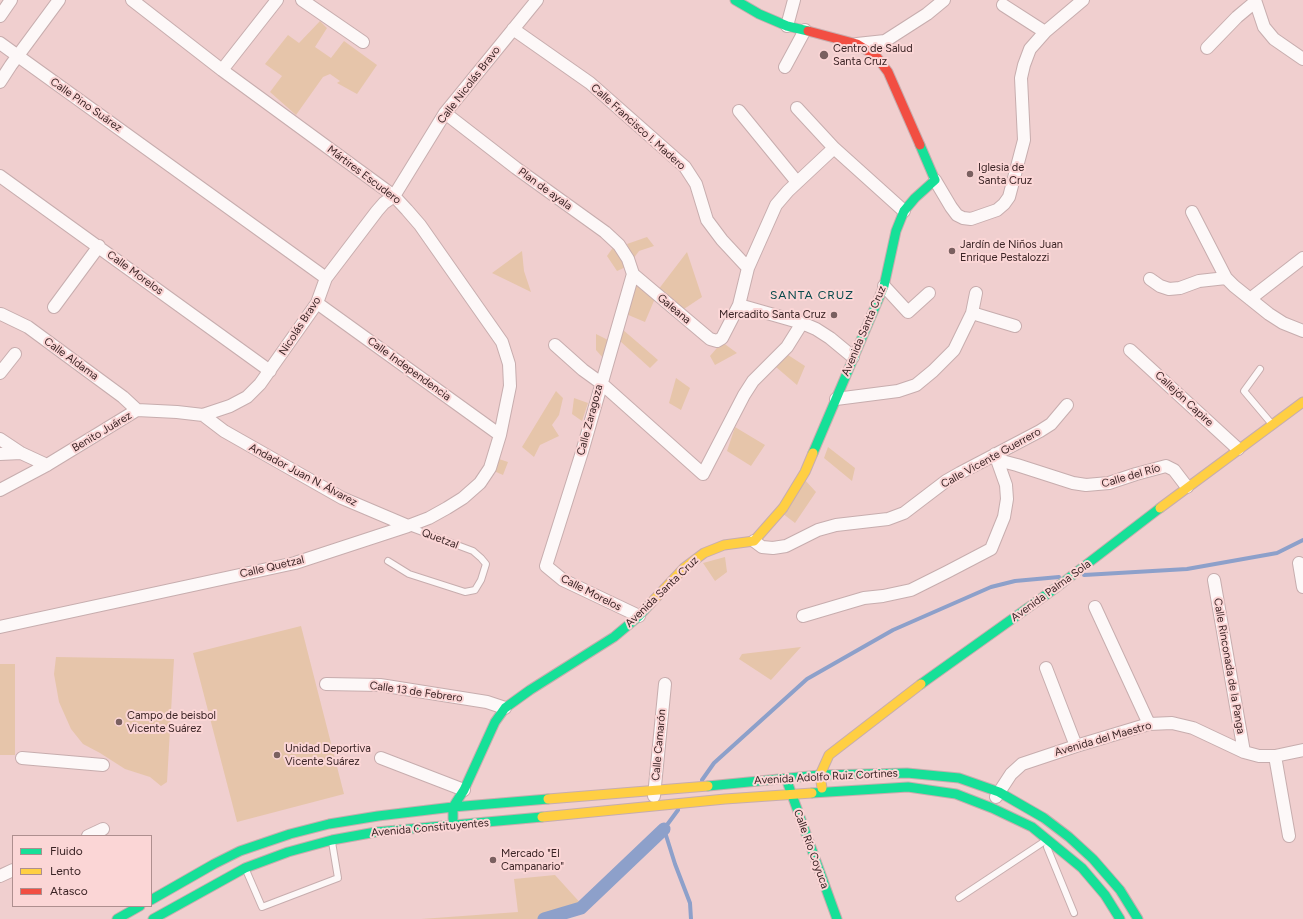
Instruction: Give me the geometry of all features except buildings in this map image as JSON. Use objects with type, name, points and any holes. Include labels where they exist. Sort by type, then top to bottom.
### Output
[{"type":"main road","points":[[735,0],[759,14],[787,26],[857,44],[876,56],[888,72],[935,180]]},
{"type":"main road","name":"Avenida Santa Cruz","points":[[453,807],[464,790],[495,722],[505,708],[530,690],[614,637],[638,616],[684,568],[704,553],[724,546],[754,541],[783,508],[805,472],[884,286],[896,231],[904,211],[915,198],[935,180]]},
{"type":"main road","name":"Avenida Palma Sola","points":[[820,775],[830,755],[911,691],[1058,587],[1187,487],[1303,402]]},
{"type":"main road","name":"Avenida Adolfo Ruiz Cortines","points":[[722,784],[820,775],[907,773],[959,778],[999,792],[1044,818],[1092,859],[1120,890],[1138,919]]},
{"type":"main road","points":[[820,775],[823,793]]},
{"type":"main road","name":"Calle Río Coyuca","points":[[787,779],[791,795],[837,919]]},
{"type":"main road","name":"Avenida Constituyentes","points":[[153,919],[243,860],[290,834],[329,824],[378,816],[453,807],[660,791],[722,784]]},
{"type":"main road","name":"Avenida Adolfo Ruiz Cortines","points":[[724,799],[908,787],[956,794],[992,808],[1032,827],[1082,868],[1105,895],[1120,919]]},
{"type":"main road","name":"Avenida Constituyentes","points":[[152,899],[214,864],[288,852],[332,840],[376,832],[454,826],[724,799]]},
{"type":"main road","points":[[453,807],[454,826]]},
{"type":"main road","points":[[117,919],[138,907]]},
{"type":"street","points":[[0,16],[11,0]]},
{"type":"street","points":[[0,82],[60,0]]},
{"type":"street","name":"Mártires Escudero","points":[[132,0],[222,70],[394,196],[420,225],[502,342],[509,364],[510,386],[500,435]]},
{"type":"street","points":[[222,70],[277,0]]},
{"type":"street","points":[[302,0],[363,42]]},
{"type":"street","name":"Calle Nicolás Bravo","points":[[326,278],[377,211],[384,203],[394,196],[445,113],[537,0]]},
{"type":"street","points":[[787,26],[794,0]]},
{"type":"street","points":[[857,44],[884,41],[927,14],[944,0]]},
{"type":"street","points":[[935,180],[951,207],[957,215],[963,218],[971,219],[997,210],[1004,204],[1009,196],[1024,140],[1021,78],[1024,64],[1030,49],[1045,32],[1083,0]]},
{"type":"street","points":[[1208,48],[1237,17],[1255,1],[1264,27],[1274,39],[1303,59]]},
{"type":"street","points":[[1003,5],[1045,32]]},
{"type":"street","name":"Calle Francisco I. Madero","points":[[514,29],[590,83],[685,167],[696,184],[707,220],[722,240],[748,268]]},
{"type":"street","points":[[785,67],[805,30]]},
{"type":"street","name":"Calle Pino Suárez","points":[[0,43],[326,278]]},
{"type":"street","points":[[797,108],[834,148],[904,211]]},
{"type":"street","points":[[739,111],[797,182]]},
{"type":"street","name":"Plan de ayala","points":[[445,113],[516,168],[605,232],[622,249],[628,259],[632,274]]},
{"type":"street","points":[[834,148],[788,190],[776,205],[748,268],[739,305],[802,323],[816,329],[830,338],[853,358]]},
{"type":"street","name":"Calle Morelos","points":[[0,176],[99,246],[270,371]]},
{"type":"street","points":[[1192,212],[1226,278],[1269,314],[1283,323],[1303,331]]},
{"type":"street","points":[[54,307],[99,246]]},
{"type":"street","points":[[1250,299],[1303,258]]},
{"type":"street","name":"Galeana","points":[[632,274],[710,339],[717,341],[722,338],[739,305]]},
{"type":"street","name":"Calle Zaragoza","points":[[546,566],[582,452],[632,274]]},
{"type":"street","name":"Nicolás Bravo","points":[[270,371],[317,303],[326,278]]},
{"type":"street","points":[[1150,279],[1160,286],[1168,289],[1180,288],[1199,281],[1226,278]]},
{"type":"street","points":[[884,286],[908,312],[929,293]]},
{"type":"street","points":[[836,399],[898,391],[916,385],[933,372],[954,350],[972,313],[976,293]]},
{"type":"street","name":"Calle Independencia","points":[[317,303],[500,435]]},
{"type":"street","points":[[972,313],[1016,326]]},
{"type":"street","name":"Calle Aldama","points":[[0,314],[28,327],[123,397],[137,410]]},
{"type":"street","points":[[555,345],[583,370],[601,383],[703,474],[747,390],[753,381],[787,347],[802,323]]},
{"type":"street","name":"Callejón Capire","points":[[1130,350],[1238,449]]},
{"type":"street","points":[[0,373],[15,354]]},
{"type":"street","name":"Benito Juárez","points":[[0,490],[47,465],[137,410],[177,412],[203,416],[230,406],[247,397],[270,371]]},
{"type":"street","name":"Calle Vicente Guerrero","points":[[754,541],[762,547],[773,548],[786,546],[818,530],[888,519],[904,513],[946,481],[996,457],[1051,424],[1067,405]]},
{"type":"street","name":"Andador Juan N. Álvarez","points":[[203,416],[224,431],[342,498],[408,526]]},
{"type":"street","name":"Calle Quetzal","points":[[0,627],[295,563],[429,518],[464,498],[480,483],[490,468],[500,435]]},
{"type":"street","points":[[0,439],[21,453],[47,465]]},
{"type":"street","points":[[0,454],[21,453]]},
{"type":"street","points":[[803,616],[864,598],[883,596],[911,590],[990,549],[1004,517],[1007,499],[1006,485],[996,457]]},
{"type":"street","name":"Calle del Río","points":[[996,457],[1073,483],[1086,485],[1109,483],[1166,466],[1174,470],[1187,487]]},
{"type":"street","points":[[1299,563],[1303,587]]},
{"type":"street","name":"Calle Morelos","points":[[546,566],[563,580],[638,616]]},
{"type":"street","name":"Calle Rinconada de la Panga","points":[[1214,580],[1244,752]]},
{"type":"street","points":[[1095,607],[1149,724]]},
{"type":"street","points":[[1046,668],[1076,746]]},
{"type":"street","name":"Calle 13 de Febrero","points":[[326,684],[380,685],[487,702],[505,708]]},
{"type":"street","name":"Calle Camarón","points":[[654,807],[660,791],[665,684]]},
{"type":"street","name":"Avenida del Maestro","points":[[992,808],[999,792],[1011,774],[1022,764],[1149,724],[1172,723],[1193,728],[1244,752],[1259,756],[1275,756],[1303,750]]},
{"type":"street","points":[[1275,756],[1289,836]]},
{"type":"street","points":[[22,758],[103,765]]},
{"type":"street","points":[[381,758],[464,790]]},
{"type":"street","points":[[90,835],[103,829]]},
{"type":"street","points":[[0,876],[12,870]]},
{"type":"lane","points":[[1260,369],[1244,391],[1272,424]]},
{"type":"lane","name":"Quetzal","points":[[388,561],[409,574],[465,592],[475,590],[481,580],[486,564],[473,551],[408,526]]},
{"type":"lane","points":[[243,860],[262,907],[338,878],[329,824]]},
{"type":"lane","points":[[959,898],[1046,840],[1074,913]]},
{"type":"shaded area","points":[[320,21],[327,28],[315,47],[331,58],[344,41],[377,65],[357,94],[337,83],[340,81],[330,74],[323,77],[296,115],[270,92],[282,76],[265,64],[288,35],[299,43]]},
{"type":"shaded area","points":[[647,237],[654,246],[639,251],[633,259],[627,244]]},
{"type":"shaded area","points":[[614,246],[630,265],[617,271],[607,256]]},
{"type":"shaded area","points":[[522,251],[524,271],[531,292],[492,273]]},
{"type":"shaded area","points":[[687,252],[702,297],[684,309],[658,290]]},
{"type":"shaded area","points":[[635,285],[656,296],[645,322],[626,314]]},
{"type":"shaded area","points":[[622,329],[658,360],[650,368],[620,341]]},
{"type":"shaded area","points":[[596,334],[608,340],[604,359],[596,350]]},
{"type":"shaded area","points":[[722,342],[737,353],[715,365],[710,356]]},
{"type":"shaded area","points":[[788,355],[805,366],[797,385],[776,367]]},
{"type":"shaded area","points":[[676,378],[690,388],[681,410],[669,403]]},
{"type":"shaded area","points":[[556,391],[563,398],[559,415],[552,425],[559,436],[540,445],[534,457],[522,447]]},
{"type":"shaded area","points":[[574,398],[588,403],[582,421],[572,414]]},
{"type":"shaded area","points":[[735,427],[765,445],[751,466],[727,451]]},
{"type":"shaded area","points":[[828,447],[855,468],[852,481],[824,458]]},
{"type":"shaded area","points":[[499,459],[508,462],[503,475],[494,471]]},
{"type":"shaded area","points":[[804,479],[816,492],[795,523],[782,513]]},
{"type":"shaded area","points":[[725,557],[727,572],[715,581],[703,563]]},
{"type":"shaded area","name":"Unidad Deportiva Vicente Suárez","points":[[301,626],[344,794],[237,822],[193,653]]},
{"type":"shaded area","points":[[801,647],[771,680],[739,659],[742,654]]},
{"type":"shaded area","name":"Campo de beisbol Vicente Suárez","points":[[56,657],[174,659],[167,782],[161,786],[150,777],[125,769],[83,744],[71,729],[59,702],[54,674]]},
{"type":"shaded area","points":[[0,664],[15,664],[15,755],[0,755]]},
{"type":"shaded area","points":[[555,875],[584,907],[564,919],[421,919],[518,912],[514,879]]},
{"type":"waterway","points":[[1084,575],[1187,569],[1277,553],[1303,540]]},
{"type":"waterway","points":[[702,780],[714,763],[807,679],[893,630],[991,587],[1015,581],[1059,577]]},
{"type":"waterway","points":[[678,810],[664,829],[675,864],[690,903],[691,919]]},
{"type":"waterway","points":[[544,919],[581,908],[664,829]]},
{"type":"traffic: fast","points":[[735,0],[759,14],[787,26],[808,31]]},
{"type":"traffic: fast","points":[[813,453],[884,286],[896,231],[904,211],[915,198],[935,180],[920,145]]},
{"type":"traffic: fast","points":[[921,684],[1057,587],[1160,508]]},
{"type":"traffic: fast","points":[[453,819],[453,807],[464,790],[495,722],[505,708],[530,690],[614,637],[639,616],[650,604]]},
{"type":"traffic: fast","points":[[708,786],[820,775],[907,773],[959,778],[999,792],[1044,818],[1069,837],[1093,859],[1120,890],[1138,919]]},
{"type":"traffic: fast","points":[[788,784],[837,919]]},
{"type":"traffic: fast","points":[[812,793],[908,787],[956,794],[992,808],[1032,827],[1082,868],[1105,895],[1120,919]]},
{"type":"traffic: fast","points":[[152,899],[240,851],[290,834],[329,824],[378,816],[453,807],[548,799]]},
{"type":"traffic: fast","points":[[153,919],[245,868],[288,852],[332,840],[376,832],[542,817]]},
{"type":"traffic: fast","points":[[117,919],[138,907]]},
{"type":"traffic: slow","points":[[1160,508],[1303,402]]},
{"type":"traffic: slow","points":[[650,604],[684,568],[704,553],[724,545],[754,541],[783,508],[805,472],[813,453]]},
{"type":"traffic: slow","points":[[822,788],[820,775],[829,755],[921,684]]},
{"type":"traffic: slow","points":[[548,799],[708,786]]},
{"type":"traffic: slow","points":[[542,817],[725,799],[812,793]]},
{"type":"traffic: jam","points":[[808,31],[857,44],[876,56],[888,72],[920,145]]},
{"type":"place","name":"Centro de Salud Santa Cruz","points":[[824,55]]},
{"type":"place","name":"Iglesia de Santa Cruz","points":[[970,174]]},
{"type":"place","name":"Jardín de Niños Juan Enrique Pestalozzi","points":[[952,251]]},
{"type":"place","name":"Mercadito Santa Cruz","points":[[834,315]]},
{"type":"place","name":"Campo de beisbol Vicente Suárez","points":[[119,722]]},
{"type":"place","name":"Unidad Deportiva Vicente Suárez","points":[[277,755]]},
{"type":"place","name":"Mercado \"El Campanario\"","points":[[493,860]]},
{"type":"district","name":"SANTA CRUZ","points":[[812,295]]}]
